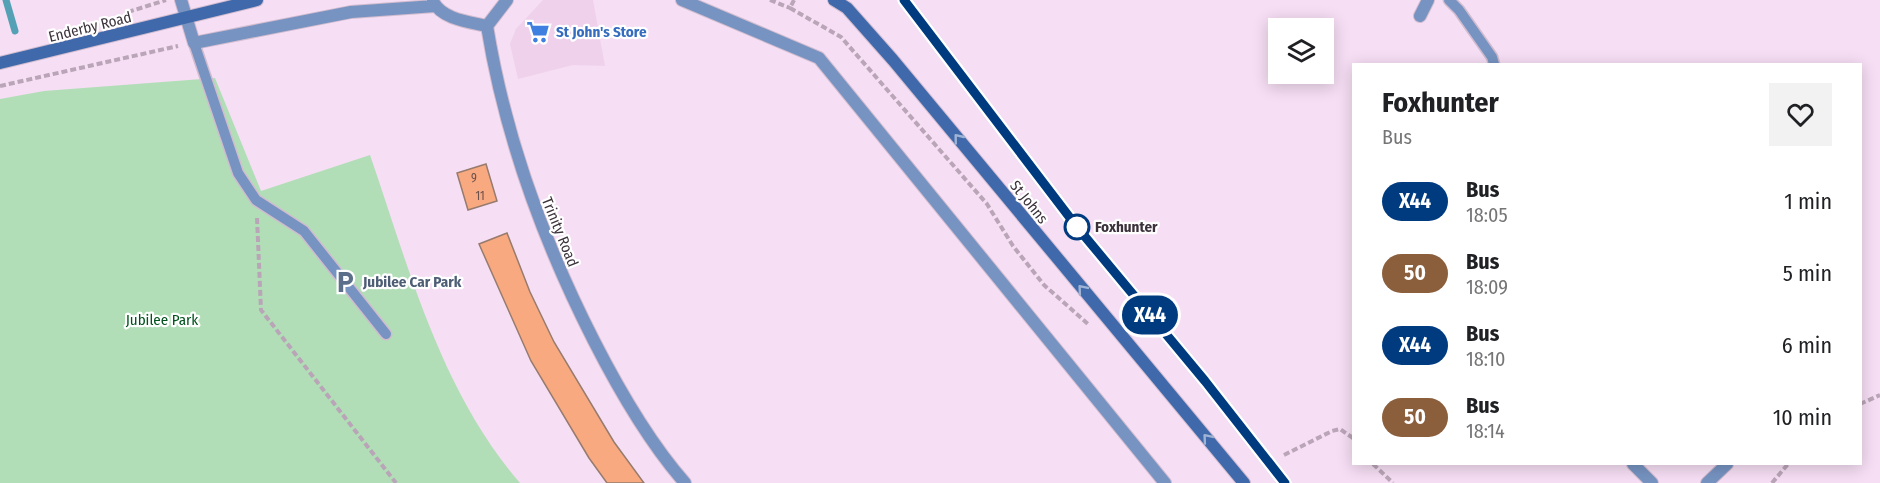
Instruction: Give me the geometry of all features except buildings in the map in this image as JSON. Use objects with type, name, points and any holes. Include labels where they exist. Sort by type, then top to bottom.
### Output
[{"type":"main road","name":"Enderby Road","points":[[0,63],[257,0]]},
{"type":"main road","name":"St Johns","points":[[834,0],[847,8],[893,60],[1244,483]]},
{"type":"main road","name":"St Johns","points":[[904,0],[1077,227],[1205,381],[1285,483]]},
{"type":"street","points":[[181,0],[194,43],[351,12],[434,3],[455,19],[487,26],[507,0]]},
{"type":"street","points":[[682,0],[819,58],[1165,483]]},
{"type":"street","points":[[1420,16],[1428,0]]},
{"type":"street","name":"Trinity Road","points":[[487,26],[494,72],[526,185],[550,250],[608,369],[642,425],[685,483]]},
{"type":"street","points":[[1634,465],[1652,483]]},
{"type":"street","points":[[1707,483],[1726,465]]},
{"type":"lane","points":[[1449,0],[1459,10],[1492,57],[1494,63]]},
{"type":"lane","points":[[194,43],[238,173],[256,200],[304,231],[386,334]]},
{"type":"path","points":[[770,0],[790,8],[841,37],[987,204],[1013,246],[1044,285],[1092,328]]},
{"type":"path","points":[[790,8],[794,0]]},
{"type":"path","points":[[0,86],[194,43]]},
{"type":"path","points":[[256,200],[261,310],[396,483]]},
{"type":"path","points":[[1862,403],[1880,395]]},
{"type":"path","points":[[1269,463],[1332,431],[1340,429],[1352,437]]},
{"type":"path","points":[[1374,465],[1393,483]]},
{"type":"path","points":[[1772,483],[1787,465]]},
{"type":"shaded area","points":[[543,0],[593,0],[605,66],[573,65],[518,79],[510,44],[516,29]]},
{"type":"green space","name":"Jubilee Park","points":[[215,78],[261,191],[370,155],[414,284],[448,368],[468,408],[492,447],[520,483],[0,483],[0,99],[44,91]]},
{"type":"waterway","points":[[6,0],[15,31]]},
{"type":"bus line","name":"X44","points":[[904,0],[1077,227],[1205,381],[1285,483]]},
{"type":"place","name":"St John's Store","points":[[538,32]]},
{"type":"place","name":"Foxhunter","points":[[1077,227]]},
{"type":"place","name":"Jubilee Car Park","points":[[345,282]]}]
